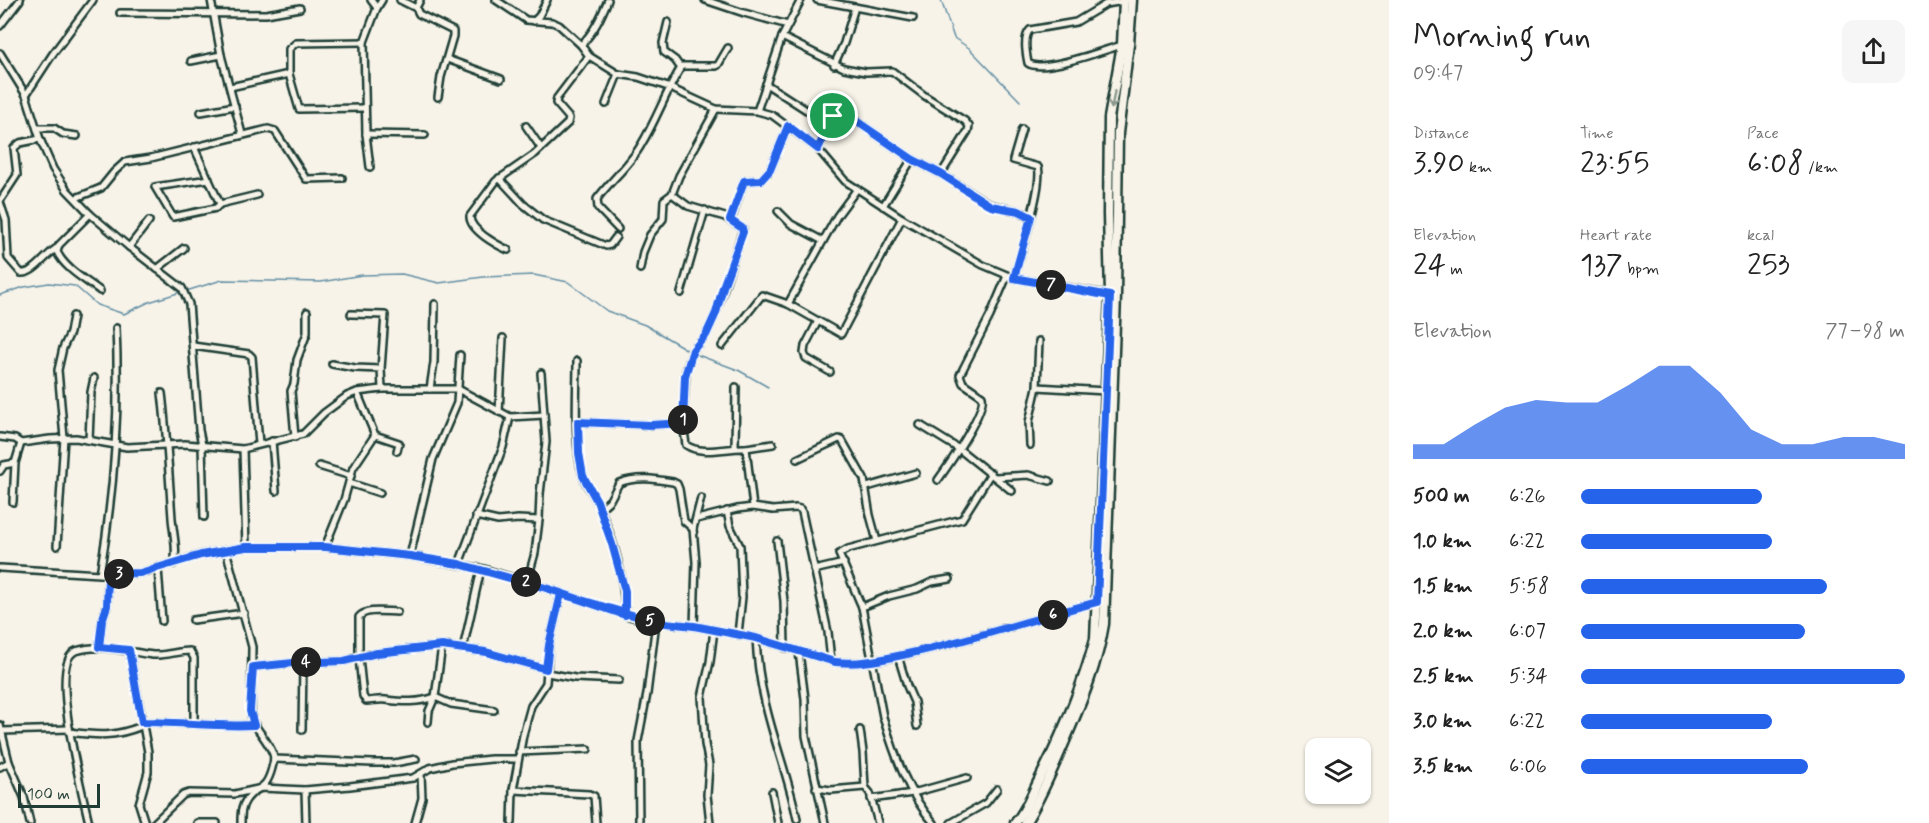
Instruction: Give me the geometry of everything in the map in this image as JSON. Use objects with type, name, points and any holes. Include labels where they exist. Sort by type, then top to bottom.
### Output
[{"type":"main road","points":[[1025,823],[1089,683],[1098,657],[1104,624],[1112,454],[1113,167],[1109,118],[1122,45],[1127,0]]},
{"type":"main road","points":[[1015,823],[1047,772],[1095,639],[1110,296],[1113,167],[1129,44],[1127,0]]},
{"type":"street","points":[[0,26],[20,0]]},
{"type":"street","points":[[26,95],[58,45],[93,0]]},
{"type":"street","points":[[211,0],[221,55],[242,134]]},
{"type":"street","points":[[370,0],[376,8]]},
{"type":"street","points":[[370,167],[366,134],[364,42],[376,8],[382,0]]},
{"type":"street","points":[[400,0],[416,5],[419,14],[453,32],[438,97]]},
{"type":"street","points":[[496,0],[526,20],[552,22],[559,25],[581,45],[589,56],[618,74],[638,77],[668,87],[716,109],[757,111],[772,115],[818,149],[839,176],[857,189],[983,265],[1014,278],[1110,296]]},
{"type":"street","points":[[533,22],[539,16],[547,0]]},
{"type":"street","points":[[581,45],[591,36],[608,0]]},
{"type":"street","points":[[705,0],[788,25]]},
{"type":"street","points":[[757,111],[782,38],[801,0]]},
{"type":"street","points":[[817,0],[914,18]]},
{"type":"street","points":[[1122,45],[1040,67],[1030,66],[1026,34],[1030,30],[1076,22],[1106,4],[1127,0]]},
{"type":"street","points":[[834,65],[844,43],[855,7]]},
{"type":"street","points":[[120,13],[266,14],[300,8]]},
{"type":"street","points":[[668,22],[663,50],[666,55],[675,60],[680,68]]},
{"type":"street","points":[[782,38],[834,65],[859,71],[892,71],[968,123],[968,131],[941,174]]},
{"type":"street","points":[[364,42],[293,44],[288,52],[289,74],[298,109],[365,108]]},
{"type":"street","points":[[618,229],[598,207],[597,199],[641,147],[668,87],[683,64],[718,65],[728,48]]},
{"type":"street","points":[[0,53],[26,95],[40,139],[53,169],[68,190],[90,214],[182,288],[189,304],[202,445],[204,518]]},
{"type":"street","points":[[191,61],[221,55]]},
{"type":"street","points":[[508,250],[472,225],[470,219],[480,201],[499,178],[542,148],[568,123],[569,118],[556,101],[589,56]]},
{"type":"street","points":[[447,59],[501,79]]},
{"type":"street","points":[[230,87],[289,74]]},
{"type":"street","points":[[606,104],[618,74]]},
{"type":"street","points":[[766,84],[811,113],[823,117],[833,116]]},
{"type":"street","points":[[201,112],[235,106]]},
{"type":"street","points":[[640,269],[643,252],[650,235],[663,219],[664,201],[672,194],[679,176],[716,109]]},
{"type":"street","points":[[818,149],[833,116],[839,111],[843,112],[912,159],[941,174],[991,206],[1019,211],[1031,217]]},
{"type":"street","points":[[526,126],[542,148]]},
{"type":"street","points":[[730,220],[744,181],[761,180],[770,170],[788,126]]},
{"type":"street","points":[[37,128],[54,128],[63,134],[77,136]]},
{"type":"street","points":[[76,198],[101,188],[125,162],[272,129],[306,179],[342,178]]},
{"type":"street","points":[[1014,278],[1031,217],[1040,170],[1038,167],[1013,160],[1022,129]]},
{"type":"street","points":[[366,134],[425,135]]},
{"type":"street","points":[[40,139],[20,143],[14,148],[17,175],[0,202],[6,220],[8,258],[21,273],[26,274],[57,248],[90,214]]},
{"type":"street","points":[[194,147],[220,204]]},
{"type":"street","points":[[883,206],[912,159]]},
{"type":"street","points":[[499,178],[524,204],[551,224],[606,246],[616,237]]},
{"type":"street","points":[[209,179],[155,187],[173,217],[216,208],[220,204],[257,195]]},
{"type":"street","points":[[788,304],[837,216],[857,189]]},
{"type":"street","points":[[672,194],[688,206],[730,220],[742,228],[743,232],[716,313],[706,335],[693,350],[685,376],[683,423],[686,445],[690,448],[707,450],[773,444]]},
{"type":"street","points":[[681,293],[705,210]]},
{"type":"street","points":[[778,211],[791,224],[823,241]]},
{"type":"street","points":[[722,346],[759,297],[765,295],[788,304],[841,334],[902,218]]},
{"type":"street","points":[[129,247],[149,220]]},
{"type":"street","points":[[57,248],[59,257],[100,291]]},
{"type":"street","points":[[157,269],[184,248]]},
{"type":"street","points":[[938,480],[959,449],[983,404],[982,396],[963,383],[960,375],[1007,276]]},
{"type":"street","points":[[430,389],[434,362],[435,304]]},
{"type":"street","points":[[295,437],[291,392],[297,360],[307,333],[307,312]]},
{"type":"street","points":[[351,314],[385,315],[381,369],[382,389]]},
{"type":"street","points":[[57,546],[64,438],[58,370],[73,316]]},
{"type":"street","points":[[818,321],[805,346],[804,353],[806,358],[830,372]]},
{"type":"street","points":[[100,574],[110,517],[115,445],[116,328]]},
{"type":"street","points":[[500,412],[503,338]]},
{"type":"street","points":[[1030,446],[1030,415],[1037,387],[1039,341]]},
{"type":"street","points":[[193,346],[251,355],[259,444]]},
{"type":"street","points":[[410,556],[433,459],[457,403],[460,355]]},
{"type":"street","points":[[577,361],[579,453],[583,476],[600,508],[622,579],[625,591],[625,615]]},
{"type":"street","points":[[332,364],[381,369]]},
{"type":"street","points":[[527,582],[535,553],[546,442],[541,374]]},
{"type":"street","points":[[89,440],[91,392],[94,378]]},
{"type":"street","points":[[735,447],[736,387]]},
{"type":"street","points":[[1037,387],[1106,391]]},
{"type":"street","points":[[0,436],[15,439],[21,443],[64,438],[127,447],[202,445],[243,449],[303,434],[324,412],[347,396],[357,392],[382,389],[458,389],[510,417],[544,415]]},
{"type":"street","points":[[357,392],[375,435],[399,443],[397,451]]},
{"type":"street","points":[[162,393],[168,445],[173,537],[177,555],[174,564]]},
{"type":"street","points":[[459,564],[503,447],[510,417]]},
{"type":"street","points":[[578,422],[651,425],[683,423]]},
{"type":"street","points":[[920,425],[959,449],[1012,491]]},
{"type":"street","points":[[325,547],[356,462],[375,435]]},
{"type":"street","points":[[797,459],[839,439],[845,443],[867,487],[870,515],[877,541]]},
{"type":"street","points":[[272,441],[276,491]]},
{"type":"street","points":[[13,502],[15,463],[21,443]]},
{"type":"street","points":[[746,448],[753,507]]},
{"type":"street","points":[[243,449],[246,547]]},
{"type":"street","points":[[0,471],[4,465],[15,463]]},
{"type":"street","points":[[319,466],[380,494]]},
{"type":"street","points":[[867,487],[916,473]]},
{"type":"street","points":[[993,475],[1028,475],[1050,481]]},
{"type":"street","points":[[934,823],[913,793],[885,725],[862,607],[839,554],[842,551],[877,541],[962,519],[993,475]]},
{"type":"street","points":[[600,508],[613,497],[619,483],[627,480],[646,478],[673,482],[679,489],[684,521],[693,528]]},
{"type":"street","points":[[694,626],[696,562],[693,528],[701,498]]},
{"type":"street","points":[[697,519],[753,507],[773,510],[800,508],[828,632],[831,661]]},
{"type":"street","points":[[727,511],[730,526],[740,546],[742,597],[738,634]]},
{"type":"street","points":[[476,516],[498,521],[539,520]]},
{"type":"street","points":[[777,540],[784,592],[785,648]]},
{"type":"street","points":[[0,567],[100,574],[140,573],[201,555],[246,547],[325,547],[410,556],[481,569],[625,615],[756,638],[845,664],[873,662],[957,644],[1097,602]]},
{"type":"street","points":[[226,550],[250,635],[253,667],[250,711],[254,725],[272,751],[274,759],[269,778],[262,788],[251,794],[245,801],[241,823]]},
{"type":"street","points":[[814,570],[844,563]]},
{"type":"street","points":[[158,569],[162,621]]},
{"type":"street","points":[[463,650],[481,569]]},
{"type":"street","points":[[99,647],[102,621],[107,606],[108,574]]},
{"type":"street","points":[[862,607],[932,582],[950,579]]},
{"type":"street","points":[[512,823],[513,790],[519,752],[531,706],[546,683],[549,645],[561,594]]},
{"type":"street","points":[[397,612],[368,612],[362,614],[358,623],[358,657],[363,696],[366,701],[382,700],[401,703],[435,697],[452,704],[494,710]]},
{"type":"street","points":[[193,620],[244,614]]},
{"type":"street","points":[[639,823],[638,741],[647,694],[656,622]]},
{"type":"street","points":[[710,823],[707,795],[709,765],[705,744],[702,697],[714,630]]},
{"type":"street","points":[[756,638],[765,702],[790,785],[797,819]]},
{"type":"street","points":[[253,667],[344,661],[404,649],[442,646],[486,652],[575,678],[619,680]]},
{"type":"street","points":[[428,722],[429,711],[435,697],[442,646]]},
{"type":"street","points":[[89,823],[76,772],[65,686],[68,660],[74,651],[99,647],[159,655],[186,651],[192,653],[194,658],[194,723]]},
{"type":"street","points":[[129,650],[148,752],[148,772],[139,804],[145,823]]},
{"type":"street","points":[[799,652],[805,699],[806,732],[825,823]]},
{"type":"street","points":[[898,656],[914,702],[917,726]]},
{"type":"street","points":[[302,730],[303,662]]},
{"type":"street","points":[[30,823],[24,797],[9,762],[1,728],[69,730],[109,736],[122,734],[142,724],[254,725]]},
{"type":"street","points":[[860,730],[864,752],[865,787],[872,799],[878,823]]},
{"type":"street","points":[[519,752],[588,749]]},
{"type":"street","points":[[274,759],[384,763],[416,759]]},
{"type":"street","points":[[154,823],[183,795],[189,793],[235,794],[262,788],[305,790],[403,780],[421,774],[430,768],[452,763],[518,759]]},
{"type":"street","points":[[0,767],[9,762]]},
{"type":"street","points":[[415,823],[422,798],[421,774]]},
{"type":"street","points":[[872,799],[913,793],[967,778]]},
{"type":"street","points":[[816,788],[831,790],[865,787]]},
{"type":"street","points":[[951,823],[986,803],[997,789]]},
{"type":"street","points":[[305,790],[306,823]]},
{"type":"street","points":[[513,790],[589,794],[594,796],[595,800],[596,823]]},
{"type":"street","points":[[772,792],[778,823]]},
{"type":"street","points":[[197,823],[218,823]]},
{"type":"waterway","points":[[941,0],[954,38],[969,48],[1020,101]]},
{"type":"waterway","points":[[186,291],[222,280],[321,282],[362,275],[402,274],[439,283],[483,277],[534,275],[568,282],[607,311],[645,325],[691,352]]},
{"type":"waterway","points":[[0,295],[24,287],[49,283],[75,286],[97,305],[124,314],[149,302],[181,292]]},
{"type":"waterway","points":[[695,354],[738,370],[768,387]]},
{"type":"route","points":[[833,116],[818,149],[788,126],[770,170],[761,180],[744,181],[730,220],[742,228],[743,232],[716,313],[704,339],[693,350],[685,376],[683,423],[633,425],[578,422],[579,453],[583,476],[597,501],[612,544],[625,591],[625,615],[546,588],[484,569],[410,556],[325,547],[298,545],[246,547],[201,555],[140,573],[108,574],[107,606],[102,621],[99,647],[129,650],[142,722],[220,726],[254,725],[250,711],[253,667],[344,661],[377,653],[442,646],[486,652],[546,669],[561,594],[625,615],[756,638],[845,664],[873,662],[957,644],[1097,602],[1110,296],[1014,278],[1031,217],[1019,211],[991,206],[941,174],[912,159],[843,112],[839,111],[833,116]]}]
